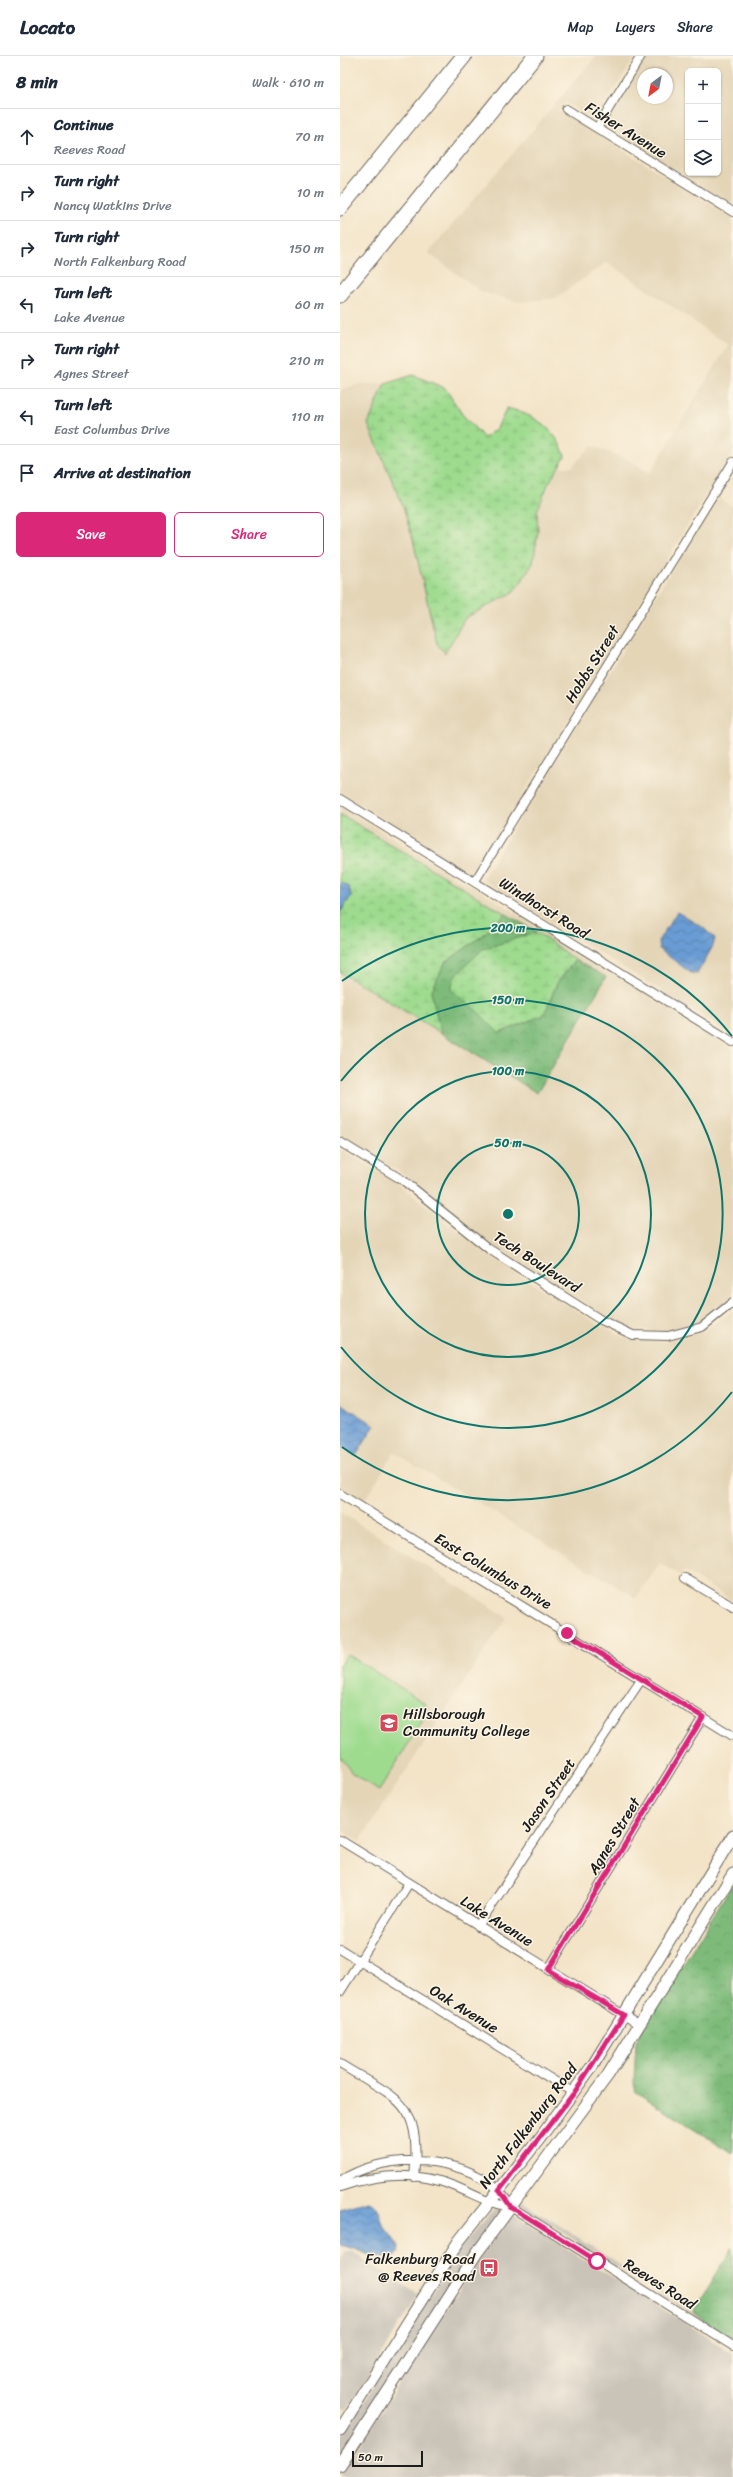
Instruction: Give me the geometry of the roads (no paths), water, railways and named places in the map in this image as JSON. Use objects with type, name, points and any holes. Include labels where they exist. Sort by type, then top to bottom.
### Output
[{"type":"highway","points":[[340,208],[464,56]]},
{"type":"highway","points":[[340,295],[535,56]]},
{"type":"street","points":[[597,128],[642,56]]},
{"type":"street","name":"Fisher Avenue","points":[[566,109],[733,212]]},
{"type":"street","name":"Hobbs Street","points":[[475,881],[733,462]]},
{"type":"street","name":"Windhorst Road","points":[[340,799],[463,877],[475,881],[733,1042]]},
{"type":"street","name":"Tech Boulevard","points":[[340,1142],[404,1181],[489,1249],[601,1320],[633,1335],[668,1336],[702,1327],[733,1302]]},
{"type":"street","name":"East Columbus Drive","points":[[340,1494],[733,1736]]},
{"type":"street","points":[[686,1578],[733,1607]]},
{"type":"street","name":"Jason Street","points":[[478,1926],[641,1680]]},
{"type":"street","name":"Agnes Street","points":[[548,1970],[703,1717]]},
{"type":"street","name":"North Falkenburg Road","points":[[340,2430],[459,2241],[574,2093],[624,2015],[733,1836]]},
{"type":"street","name":"Lake Avenue","points":[[340,1840],[548,1970],[640,2025]]},
{"type":"street","points":[[340,2466],[476,2254],[582,2113],[640,2025],[733,1874]]},
{"type":"street","points":[[340,1992],[409,1883]]},
{"type":"street","name":"Oak Avenue","points":[[340,1949],[574,2093]]},
{"type":"street","points":[[340,2064],[400,2101],[409,2111],[414,2126],[416,2161],[414,2176]]},
{"type":"street","points":[[340,2182],[355,2172],[374,2166],[416,2161],[455,2168],[489,2182],[499,2190],[511,2207]]},
{"type":"street","points":[[340,2187],[372,2177],[414,2176],[452,2185],[489,2203],[511,2207]]},
{"type":"street","name":"Reeves Road","points":[[511,2207],[733,2346]]},
{"type":"water","points":[[340,882],[349,887],[351,896],[340,913]]},
{"type":"water","points":[[677,912],[702,927],[715,938],[713,946],[697,974],[691,973],[659,949],[658,941]]},
{"type":"water","points":[[340,1403],[375,1425],[356,1456],[340,1446]]},
{"type":"water","points":[[369,2201],[375,2205],[381,2221],[399,2247],[400,2251],[393,2258],[380,2258],[340,2245],[340,2209]]},
{"type":"place","name":"Hillsborough Community College","points":[[389,1723]]},
{"type":"place","name":"Falkenburg Road @ Reeves Road","points":[[489,2268]]}]
